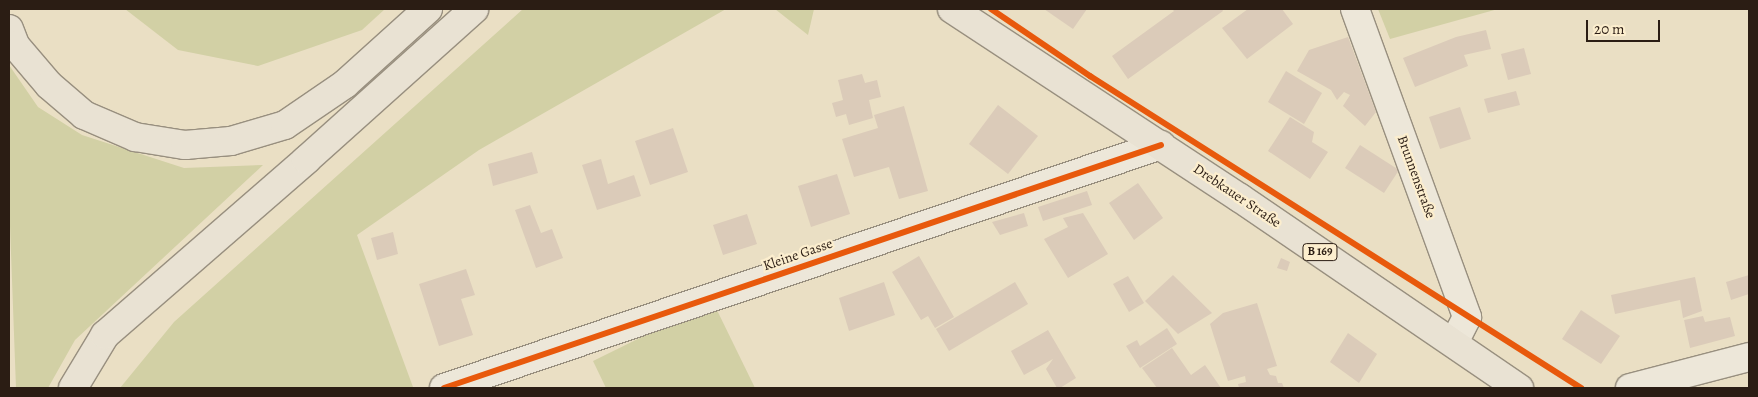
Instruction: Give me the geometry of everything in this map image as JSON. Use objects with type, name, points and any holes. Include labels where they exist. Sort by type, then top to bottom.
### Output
[{"type":"main road","points":[[9,29],[15,45],[49,86],[84,115],[136,137],[185,145],[231,141],[285,125],[345,84],[428,9]]},
{"type":"main road","points":[[73,388],[105,335],[306,160],[474,9]]},
{"type":"main road","name":"Drebkauer Straße","points":[[952,9],[1161,145],[1519,388]]},
{"type":"street","name":"Brunnenstraße","points":[[1355,9],[1467,317],[1454,343]]},
{"type":"street","name":"Kleine Gasse","points":[[444,388],[1161,145]]},
{"type":"street","points":[[1630,388],[1749,357]]},
{"type":"shaded area","points":[[125,9],[385,9],[362,30],[258,66],[178,50]]},
{"type":"shaded area","points":[[523,9],[726,9],[479,150],[357,235],[413,387],[120,388],[174,322]]},
{"type":"shaded area","points":[[775,9],[814,9],[808,35]]},
{"type":"shaded area","points":[[1378,9],[1498,9],[1390,39]]},
{"type":"shaded area","points":[[9,65],[38,107],[82,135],[184,168],[263,165],[75,340],[48,388],[16,388],[9,199]]},
{"type":"shaded area","points":[[713,302],[755,388],[606,388],[593,361]]},
{"type":"building","points":[[1044,9],[1087,9],[1073,29]]},
{"type":"building","points":[[1172,9],[1222,9],[1223,11],[1128,79],[1112,56],[1174,11]]},
{"type":"building","points":[[1248,9],[1282,9],[1293,24],[1247,59],[1222,28]]},
{"type":"building","points":[[1486,30],[1491,49],[1464,55],[1468,66],[1415,87],[1403,58],[1456,37]]},
{"type":"building","points":[[1348,37],[1376,112],[1365,126],[1343,106],[1350,95],[1344,92],[1337,100],[1331,90],[1297,71],[1309,50]]},
{"type":"building","points":[[1524,48],[1531,74],[1508,80],[1501,54]]},
{"type":"building","points":[[1286,71],[1322,93],[1304,124],[1268,102]]},
{"type":"building","points":[[862,74],[865,83],[877,80],[881,97],[869,100],[873,118],[849,125],[846,114],[836,117],[832,103],[843,100],[838,80]]},
{"type":"building","points":[[1516,91],[1520,105],[1488,113],[1484,99]]},
{"type":"building","points":[[998,105],[1038,136],[1008,174],[969,144]]},
{"type":"building","points":[[904,106],[928,191],[899,199],[889,167],[854,177],[842,139],[878,128],[874,115]]},
{"type":"building","points":[[1460,107],[1471,139],[1440,149],[1429,117]]},
{"type":"building","points":[[1290,117],[1314,132],[1312,142],[1328,152],[1310,179],[1268,151]]},
{"type":"building","points":[[673,128],[688,172],[650,185],[635,141]]},
{"type":"building","points":[[1360,145],[1399,170],[1384,193],[1345,168]]},
{"type":"building","points":[[532,152],[538,173],[493,186],[488,164]]},
{"type":"building","points":[[601,159],[608,184],[634,175],[641,196],[597,210],[582,165]]},
{"type":"building","points":[[837,174],[850,214],[811,227],[798,186]]},
{"type":"building","points":[[1138,183],[1163,218],[1134,240],[1109,203]]},
{"type":"building","points":[[1087,191],[1092,205],[1043,221],[1038,207]]},
{"type":"building","points":[[530,205],[541,233],[552,229],[563,258],[536,268],[515,210]]},
{"type":"building","points":[[1024,213],[1028,226],[1000,235],[992,222]]},
{"type":"building","points":[[1083,213],[1108,254],[1068,278],[1044,239],[1068,227],[1063,218]]},
{"type":"building","points":[[747,214],[757,244],[723,255],[713,225]]},
{"type":"building","points":[[393,232],[398,254],[377,260],[371,238]]},
{"type":"building","points":[[919,256],[954,317],[935,328],[928,316],[921,320],[892,272]]},
{"type":"building","points":[[1281,258],[1290,262],[1287,271],[1277,268]]},
{"type":"building","points":[[466,269],[475,295],[461,299],[473,335],[439,346],[419,284]]},
{"type":"building","points":[[1173,275],[1212,313],[1178,334],[1145,301]]},
{"type":"building","points":[[1749,275],[1749,294],[1731,300],[1726,282]]},
{"type":"building","points":[[1128,276],[1144,303],[1129,312],[1113,284]]},
{"type":"building","points":[[1695,277],[1702,311],[1683,318],[1680,300],[1615,314],[1611,295]]},
{"type":"building","points":[[884,282],[895,315],[849,331],[839,298]]},
{"type":"building","points":[[1015,282],[1028,304],[949,351],[936,329]]},
{"type":"building","points":[[1257,303],[1277,366],[1267,369],[1270,375],[1276,376],[1278,383],[1282,383],[1284,388],[1239,388],[1238,384],[1246,382],[1245,376],[1228,381],[1210,324],[1223,313]]},
{"type":"building","points":[[1581,310],[1620,336],[1601,364],[1562,339]]},
{"type":"building","points":[[1703,316],[1705,322],[1730,317],[1735,336],[1690,348],[1684,320]]},
{"type":"building","points":[[1167,328],[1177,344],[1140,368],[1126,346],[1137,340],[1140,346]]},
{"type":"building","points":[[1048,330],[1076,378],[1060,388],[1057,388],[1046,369],[1053,359],[1024,375],[1011,351]]},
{"type":"building","points":[[1348,333],[1377,354],[1359,383],[1330,362]]},
{"type":"building","points":[[1172,348],[1191,375],[1205,365],[1221,388],[1157,388],[1142,368]]},
{"type":"cycle path","points":[[991,9],[1090,76],[1581,388]]},
{"type":"cycle path","points":[[444,388],[1161,145]]}]
